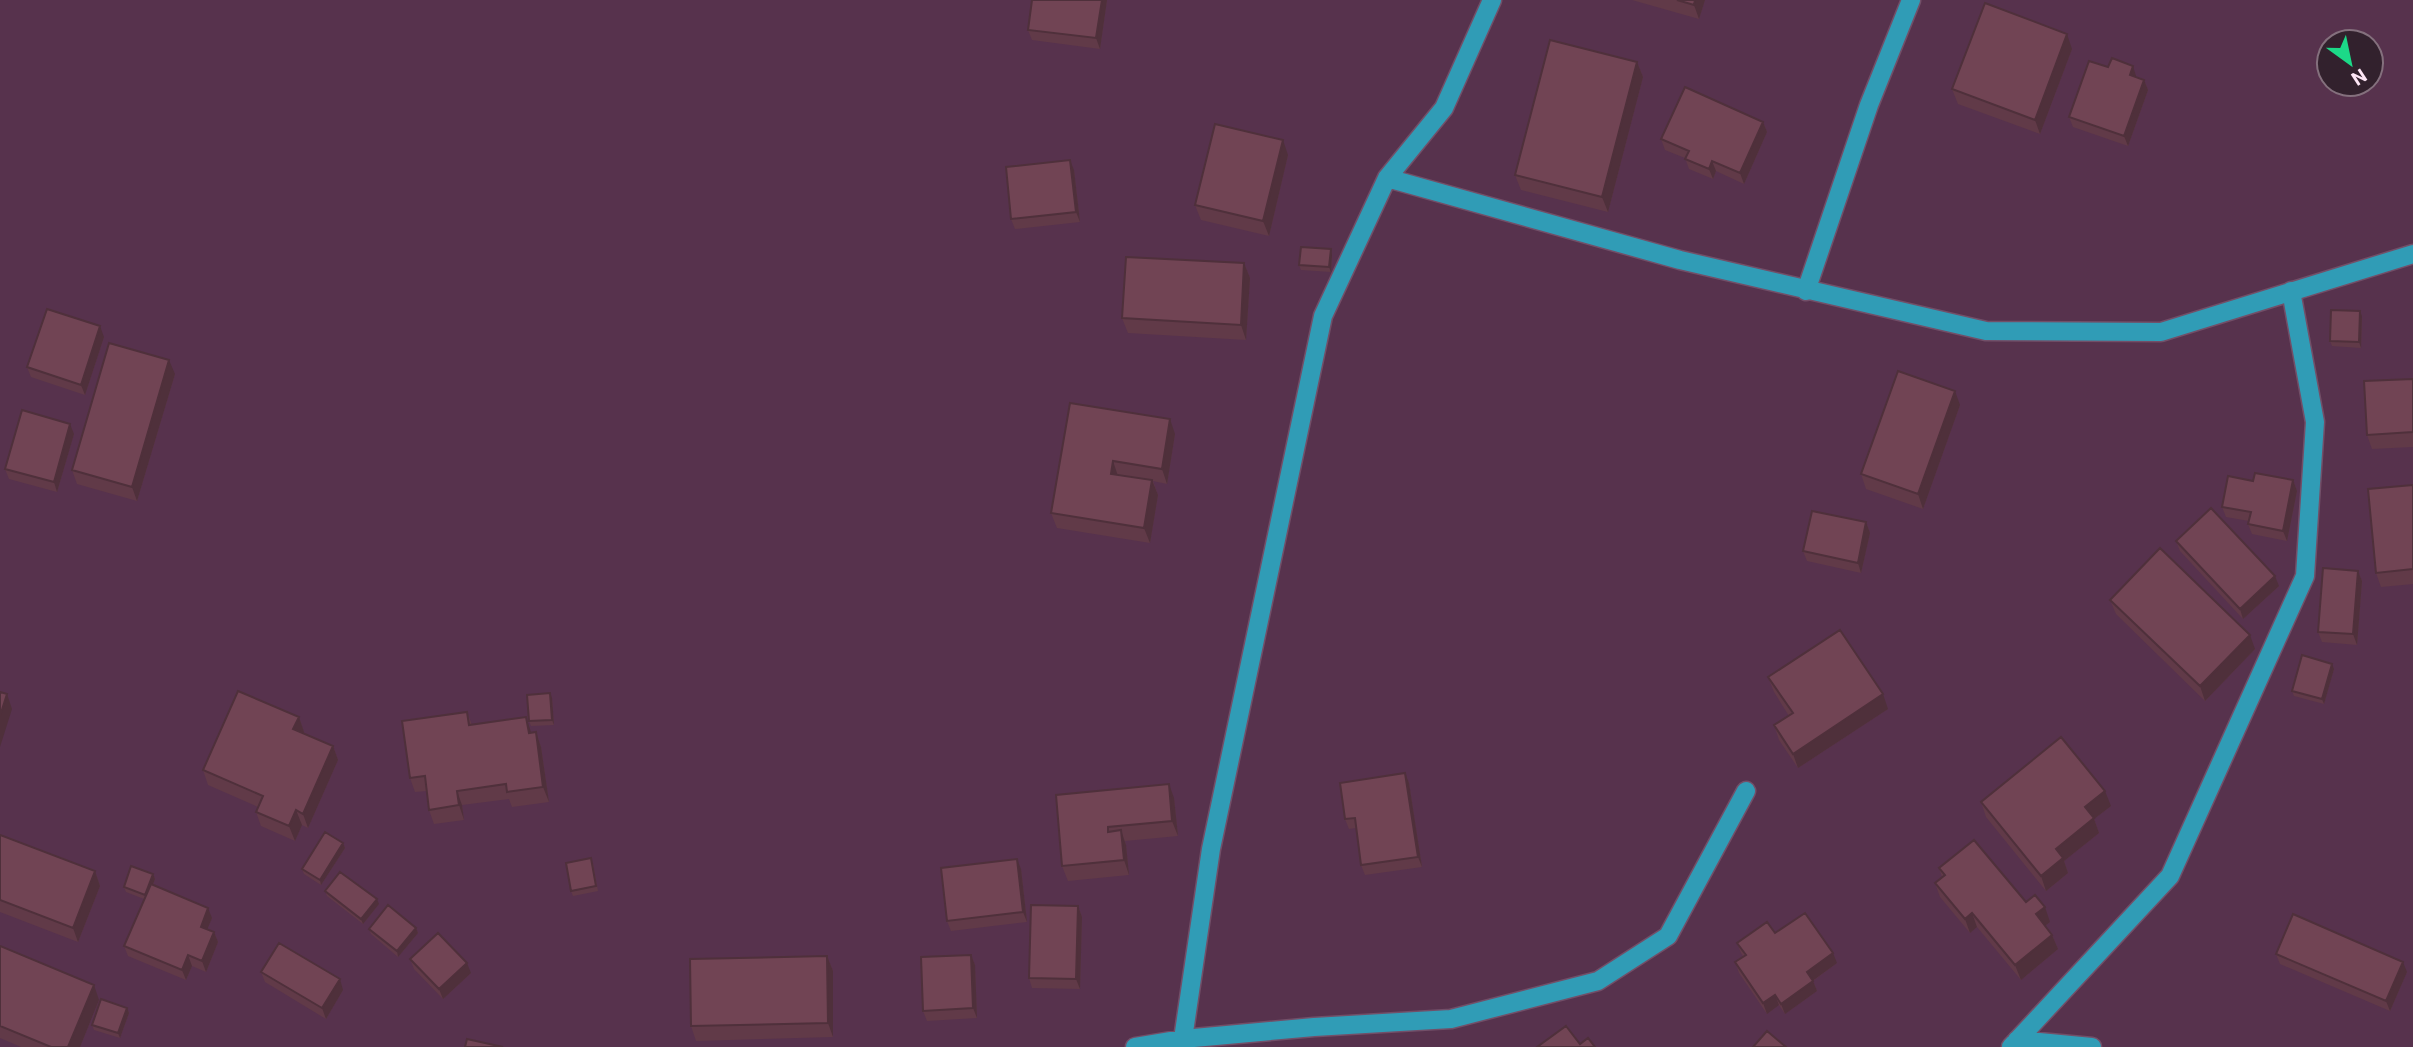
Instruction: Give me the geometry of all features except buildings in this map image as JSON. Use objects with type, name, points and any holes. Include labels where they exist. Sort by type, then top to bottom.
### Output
[{"type":"street","points":[[1183,1039],[1211,849],[1323,316],[1387,178],[1444,108],[1492,0]]},
{"type":"street","points":[[1806,291],[1869,105],[1911,0]]},
{"type":"street","points":[[1387,178],[1680,260],[1986,331],[2161,332],[2413,254]]},
{"type":"street","points":[[2014,1044],[2170,876],[2305,576],[2315,422],[2291,290]]},
{"type":"street","points":[[1135,1047],[1183,1039],[1451,1019],[1598,981],[1668,936],[1746,791]]},
{"type":"street","points":[[2014,1044],[2092,1047]]}]
